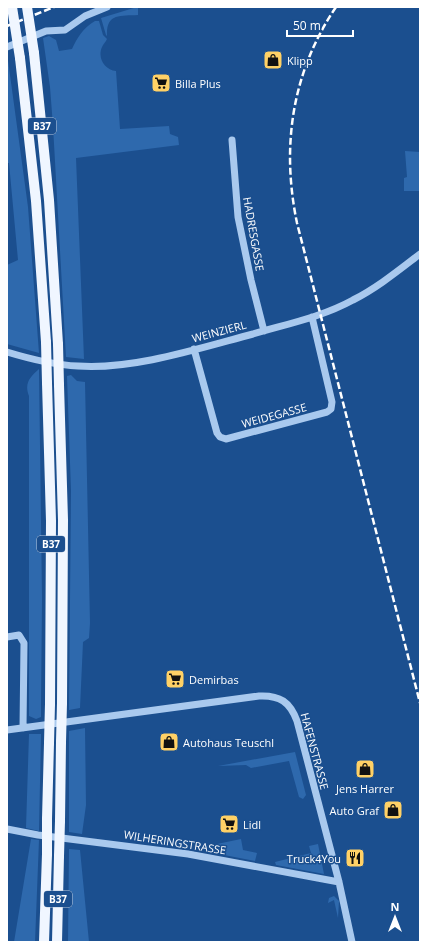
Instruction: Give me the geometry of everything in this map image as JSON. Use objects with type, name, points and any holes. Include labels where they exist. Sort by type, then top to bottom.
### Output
[{"type":"main road","name":"B37","points":[[12,7],[20,58],[36,201],[48,383],[50,704],[44,942]]},
{"type":"main road","name":"B37","points":[[27,7],[34,53],[49,200],[60,385],[63,520],[62,703],[57,942]]},
{"type":"street","points":[[7,47],[46,30],[66,30],[85,16],[107,7]]},
{"type":"street","name":"HADRESGASSE","points":[[232,140],[238,217],[251,280],[264,331]]},
{"type":"street","name":"WEINZIERL","points":[[7,352],[37,360],[78,366],[99,366],[123,364],[194,349],[312,317],[353,300],[376,286],[420,254]]},
{"type":"street","name":"WEIDEGASSE","points":[[194,349],[217,433],[220,437],[226,439],[327,412],[331,409],[332,402],[312,317]]},
{"type":"street","points":[[7,637],[19,635],[24,642],[23,728]]},
{"type":"street","name":"HAFENSTRASSE","points":[[7,730],[259,696],[278,697],[287,703],[297,722],[339,882],[352,942]]},
{"type":"street","name":"WILHERINGSTRASSE","points":[[7,829],[38,835],[188,854],[339,882]]},
{"type":"shaded area","points":[[137,7],[152,7],[138,8],[138,15],[115,17],[109,23],[107,36],[106,35],[101,18]]},
{"type":"shaded area","points":[[95,21],[99,21],[103,35],[107,39],[102,46],[101,59],[105,66],[116,71],[120,129],[169,126],[170,134],[178,137],[179,145],[76,158],[84,359],[66,357],[53,126],[50,87],[43,38],[49,36],[56,40],[59,51],[72,49],[81,34]]},
{"type":"shaded area","points":[[7,53],[28,207],[39,353],[7,344],[7,265],[18,260],[9,163],[7,163]]},
{"type":"shaded area","points":[[405,151],[420,152],[420,191],[404,191],[404,178],[407,177]]},
{"type":"shaded area","points":[[39,369],[42,598],[41,717],[36,719],[29,716],[29,396],[27,387],[33,375]]},
{"type":"shaded area","points":[[71,375],[77,381],[85,382],[90,623],[89,638],[83,642],[80,708],[69,710],[71,491],[67,376]]},
{"type":"shaded area","points":[[85,728],[86,805],[82,834],[69,832],[69,731]]},
{"type":"shaded area","points":[[29,734],[41,734],[39,831],[26,828]]},
{"type":"shaded area","points":[[295,752],[306,795],[303,799],[299,797],[289,761],[251,768],[246,765],[218,766]]},
{"type":"shaded area","points":[[31,839],[39,840],[35,942],[14,942]]},
{"type":"shaded area","points":[[241,839],[243,850],[257,853],[255,861],[219,854],[217,844]]},
{"type":"shaded area","points":[[318,844],[324,874],[276,865],[275,862],[311,853],[309,846]]},
{"type":"shaded area","points":[[69,849],[80,850],[89,942],[68,942]]},
{"type":"shaded area","points":[[334,896],[339,901],[338,918],[334,900],[328,903],[329,898]]},
{"type":"railway","points":[[7,26],[54,7]]},
{"type":"railway","points":[[336,7],[321,32],[309,57],[300,84],[294,110],[291,138],[290,166],[292,194],[297,223],[420,703]]},
{"type":"place","name":"Klipp","points":[[273,60]]},
{"type":"place","name":"Billa Plus","points":[[161,83]]},
{"type":"place","name":"Demirbas","points":[[175,679]]},
{"type":"place","name":"Autohaus Teuschl","points":[[169,742]]},
{"type":"place","name":"Jens Harrer","points":[[365,769]]},
{"type":"place","name":"Auto Graf","points":[[393,810]]},
{"type":"place","name":"Lidl","points":[[229,824]]},
{"type":"place","name":"Truck4You","points":[[355,858]]}]
